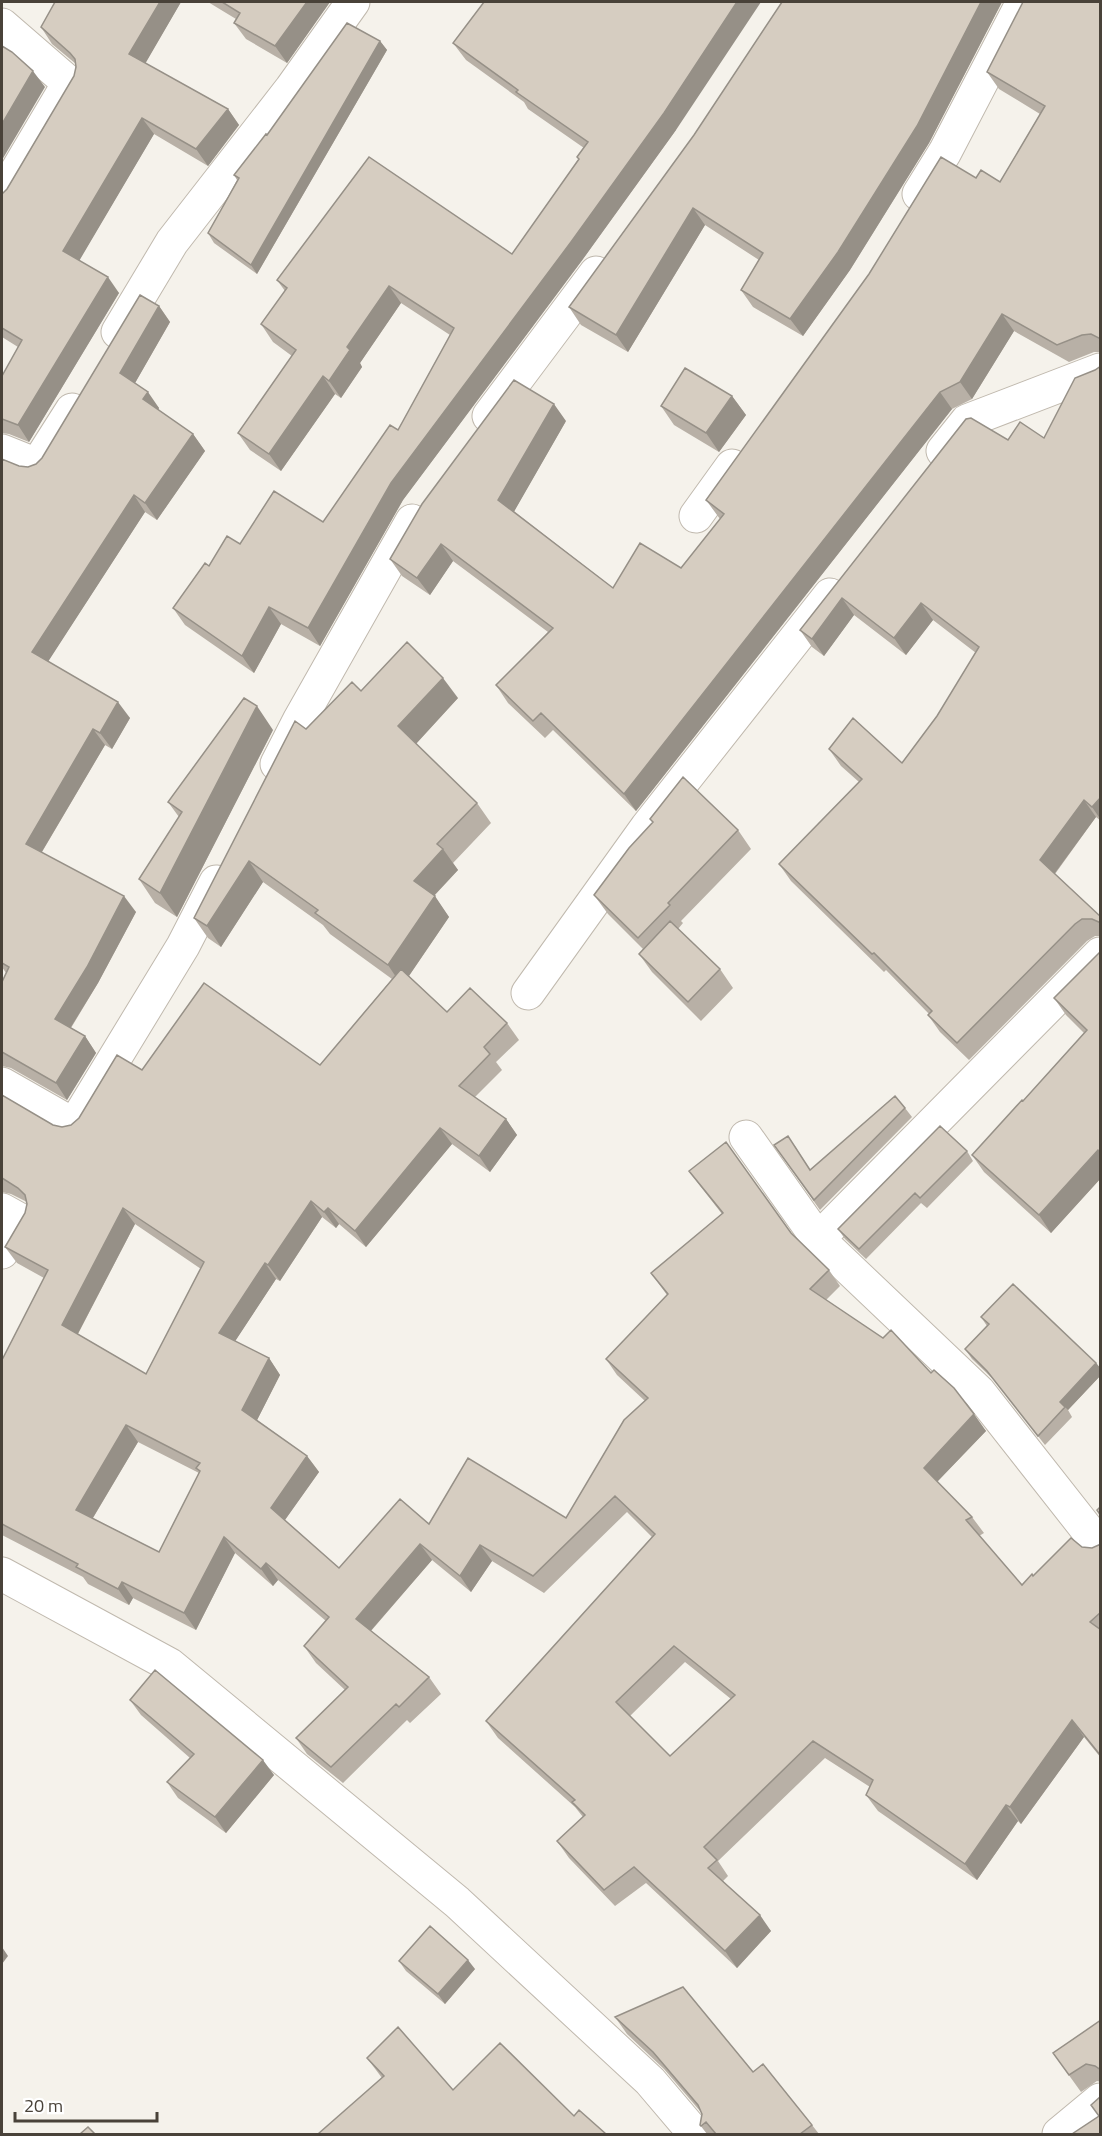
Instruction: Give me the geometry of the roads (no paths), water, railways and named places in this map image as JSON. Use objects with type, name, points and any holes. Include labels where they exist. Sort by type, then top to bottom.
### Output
[{"type":"street","points":[[2,452],[37,465],[172,242],[291,89],[353,2]]},
{"type":"street","points":[[902,221],[945,152],[1023,2]]},
{"type":"street","points":[[2,25],[69,83],[2,196]]},
{"type":"street","points":[[473,437],[611,251]]},
{"type":"street","points":[[924,476],[967,421],[1101,370]]},
{"type":"street","points":[[696,516],[751,440]]},
{"type":"street","points":[[263,791],[323,678],[418,511],[432,492]]},
{"type":"street","points":[[528,993],[647,827],[851,569]]},
{"type":"street","points":[[2,1084],[74,1125],[183,946],[231,853]]},
{"type":"street","points":[[819,1239],[1101,954]]},
{"type":"street","points":[[746,1137],[819,1239],[978,1392],[1100,1543]]},
{"type":"street","points":[[2,1210],[20,1220],[2,1252]]},
{"type":"street","points":[[2,1574],[170,1665],[458,1902],[650,2081],[695,2134]]},
{"type":"street","points":[[1059,2134],[1101,2100]]}]
